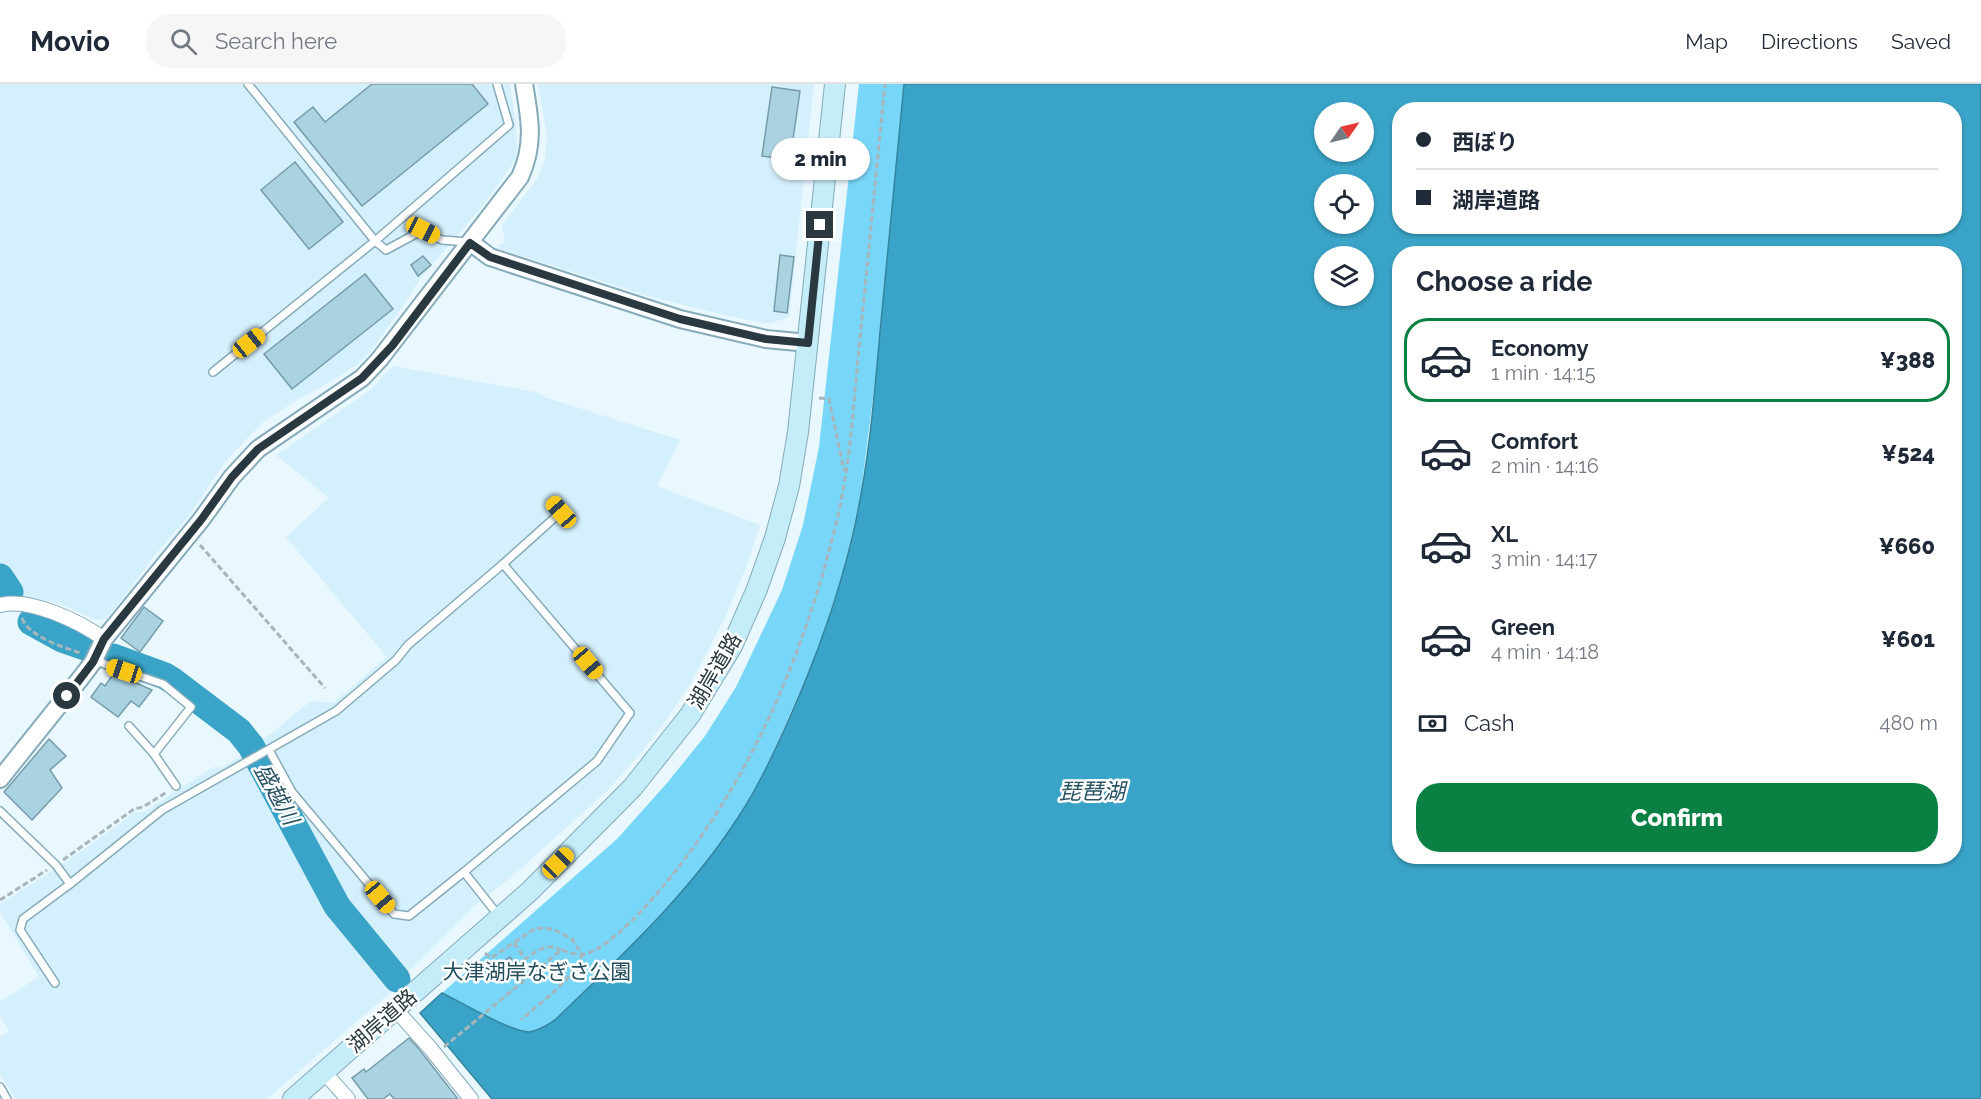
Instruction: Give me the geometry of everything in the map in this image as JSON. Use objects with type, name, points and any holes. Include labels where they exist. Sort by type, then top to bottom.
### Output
[{"type":"main road","name":"湖岸道路","points":[[293,1099],[500,918],[633,787],[690,715],[732,646],[757,589],[775,538],[789,486],[798,432],[835,84]]},
{"type":"street","points":[[0,779],[80,679],[90,657],[190,534],[232,477],[258,449],[362,378],[379,360],[520,177],[531,147],[524,84]]},
{"type":"street","points":[[470,243],[490,257],[680,319],[766,339],[808,343]]},
{"type":"street","points":[[0,605],[23,604],[57,613],[92,630],[104,639]]},
{"type":"street","points":[[396,1010],[471,1099]]},
{"type":"street","points":[[324,1072],[348,1099]]},
{"type":"lane","points":[[248,84],[375,241],[386,250],[423,230],[442,240],[470,243]]},
{"type":"lane","points":[[213,372],[375,241],[509,125],[497,84]]},
{"type":"lane","points":[[55,983],[20,930],[23,919],[162,810],[336,711],[561,512],[552,502]]},
{"type":"lane","points":[[267,751],[292,792],[394,914],[409,916],[597,760],[630,713],[503,564]]},
{"type":"lane","points":[[90,657],[164,684],[191,707],[154,754]]},
{"type":"lane","points":[[129,726],[154,754],[176,786]]},
{"type":"lane","points":[[0,811],[56,865],[70,884]]},
{"type":"lane","points":[[464,872],[500,918]]},
{"type":"lane","points":[[0,1087],[7,1099]]},
{"type":"path","points":[[514,943],[525,959],[544,947],[554,946],[582,955],[601,949],[654,898],[724,803],[752,754],[797,653],[836,526],[845,472],[885,84]]},
{"type":"path","points":[[817,397],[828,399],[845,472]]},
{"type":"path","points":[[190,534],[325,688]]},
{"type":"path","points":[[20,614],[23,623],[39,636],[90,657]]},
{"type":"path","points":[[0,900],[56,865],[134,809],[143,807],[176,786]]},
{"type":"path","points":[[484,952],[491,958],[536,928],[553,929],[572,939],[582,955]]},
{"type":"path","points":[[443,1047],[561,950]]},
{"type":"path","points":[[521,1020],[561,986],[576,969],[582,955]]},
{"type":"shaded area","points":[[0,84],[510,84],[516,124],[515,160],[481,208],[420,279],[371,351],[358,364],[337,378],[262,423],[225,462],[187,518],[155,555],[113,611],[100,620],[49,601],[14,594],[0,596]]},
{"type":"shaded area","points":[[538,84],[814,84],[789,317],[769,324],[724,315],[648,296],[500,249],[498,245],[505,243],[502,225],[537,179],[545,159],[547,136]]},
{"type":"shaded area","points":[[393,366],[540,393],[544,397],[680,440],[657,486],[760,525],[747,565],[708,650],[689,686],[667,719],[608,790],[509,879],[474,906],[395,985],[392,991],[267,1099],[15,1099],[0,1074],[0,1037],[9,1031],[0,1016],[0,1001],[39,977],[0,912],[0,904],[63,864],[136,812],[144,812],[213,767],[221,768],[257,745],[311,701],[333,703],[387,657],[286,537],[329,498],[276,455],[369,391]]},
{"type":"green space","name":"大津湖岸なぎさ公園","points":[[859,84],[904,84],[877,366],[860,500],[843,573],[816,656],[763,775],[740,816],[683,893],[555,1020],[540,1029],[529,1032],[521,1031],[442,993],[617,839],[667,783],[705,736],[736,687],[782,590],[803,525],[819,447]]},
{"type":"water","name":"琵琶湖","points":[[904,84],[1981,84],[1981,1099],[492,1099],[420,1013],[442,993],[521,1031],[529,1032],[543,1028],[555,1020],[605,972],[698,872],[719,845],[760,781],[799,697],[825,630],[839,585],[852,538],[866,462]]},
{"type":"building","points":[[372,84],[472,84],[488,104],[362,206],[294,122],[313,107],[325,122]]},
{"type":"building","points":[[772,87],[800,91],[790,160],[762,156]]},
{"type":"building","points":[[295,162],[343,222],[309,249],[261,190]]},
{"type":"building","points":[[780,255],[794,257],[787,313],[774,311]]},
{"type":"building","points":[[423,256],[431,265],[418,276],[411,265]]},
{"type":"building","points":[[365,274],[393,309],[292,389],[264,354]]},
{"type":"building","points":[[144,607],[163,621],[140,652],[121,638]]},
{"type":"building","points":[[114,673],[152,690],[139,707],[131,701],[118,717],[91,697],[101,683],[105,686]]},
{"type":"building","points":[[49,739],[66,756],[50,770],[62,788],[32,820],[4,792]]},
{"type":"building","points":[[510,957],[519,970],[509,977],[500,964]]},
{"type":"building","points":[[409,1038],[458,1099],[394,1099],[390,1094],[383,1099],[368,1099],[352,1078],[364,1069],[366,1072]]},
{"type":"waterway","name":"盛越川","points":[[0,577],[10,592]]},
{"type":"waterway","name":"盛越川","points":[[31,622],[62,639],[88,648]]},
{"type":"waterway","name":"盛越川","points":[[113,657],[165,676],[239,731],[251,746],[337,906],[397,979]]},
{"type":"route","points":[[67,696],[93,662],[104,639],[201,520],[245,461],[258,449],[362,378],[392,346],[470,243],[490,257],[680,319],[766,339],[808,343],[820,225]]}]
